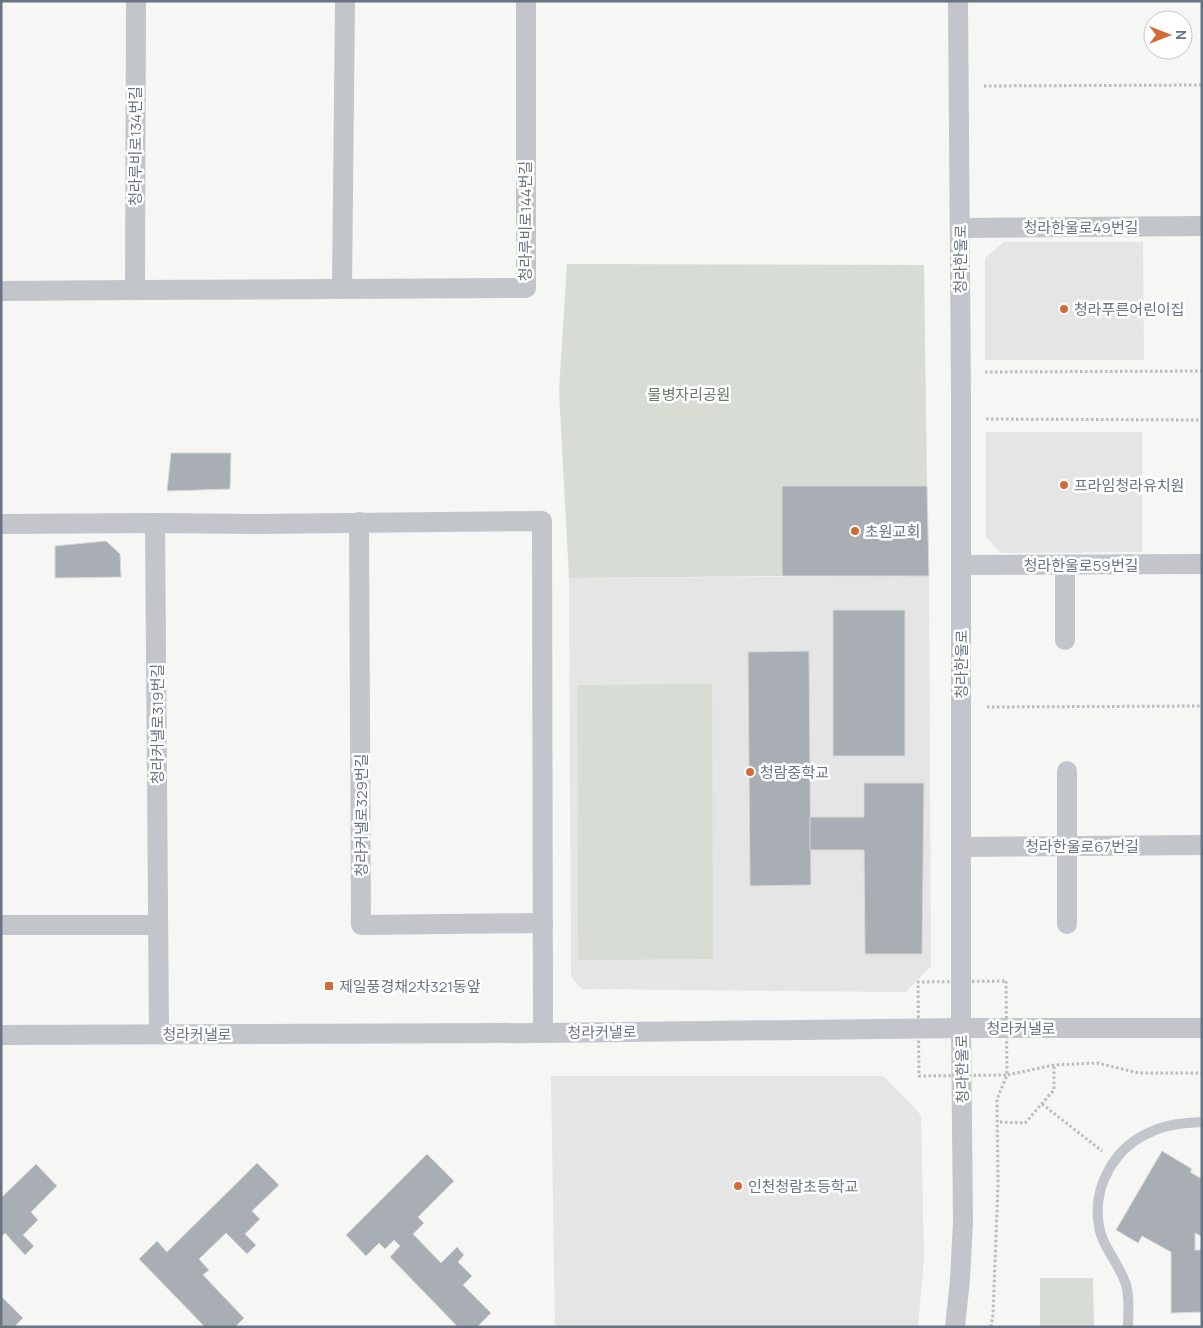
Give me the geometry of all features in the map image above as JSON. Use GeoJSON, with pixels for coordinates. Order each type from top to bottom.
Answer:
{"type":"FeatureCollection","features":[{"type":"Feature","properties":{"kind":"street","name":"청라루비로134번길"},"geometry":{"type":"LineString","coordinates":[[135,290],[136,1]]}},
{"type":"Feature","properties":{"kind":"street"},"geometry":{"type":"LineString","coordinates":[[342,290],[345,1]]}},
{"type":"Feature","properties":{"kind":"street","name":"청라루비로144번길"},"geometry":{"type":"LineString","coordinates":[[135,290],[526,288],[526,1]]}},
{"type":"Feature","properties":{"kind":"street","name":"청라한울로"},"geometry":{"type":"LineString","coordinates":[[955,1327],[963,1222],[958,1]]}},
{"type":"Feature","properties":{"kind":"street","name":"청라한울로49번길"},"geometry":{"type":"LineString","coordinates":[[960,228],[1202,226]]}},
{"type":"Feature","properties":{"kind":"street"},"geometry":{"type":"LineString","coordinates":[[1,290],[135,290]]}},
{"type":"Feature","properties":{"kind":"street","name":"청라커낼로329번길"},"geometry":{"type":"LineString","coordinates":[[359,522],[361,925],[543,923]]}},
{"type":"Feature","properties":{"kind":"street"},"geometry":{"type":"LineString","coordinates":[[1,524],[542,522],[543,1033]]}},
{"type":"Feature","properties":{"kind":"street","name":"청라커낼로319번길"},"geometry":{"type":"LineString","coordinates":[[155,523],[159,1034]]}},
{"type":"Feature","properties":{"kind":"street","name":"청라한울로59번길"},"geometry":{"type":"LineString","coordinates":[[961,566],[1202,564]]}},
{"type":"Feature","properties":{"kind":"street"},"geometry":{"type":"LineString","coordinates":[[1065,565],[1065,640]]}},
{"type":"Feature","properties":{"kind":"street"},"geometry":{"type":"LineString","coordinates":[[1066,771],[1066,924]]}},
{"type":"Feature","properties":{"kind":"street","name":"청라한울로67번길"},"geometry":{"type":"LineString","coordinates":[[961,847],[1202,845]]}},
{"type":"Feature","properties":{"kind":"street"},"geometry":{"type":"LineString","coordinates":[[1,925],[158,924]]}},
{"type":"Feature","properties":{"kind":"street","name":"청라커낼로"},"geometry":{"type":"LineString","coordinates":[[1,1035],[1202,1028]]}},
{"type":"Feature","properties":{"kind":"lane"},"geometry":{"type":"LineString","coordinates":[[1128,1327],[1126,1285],[1099,1228],[1098,1194],[1104,1177],[1114,1161],[1138,1138],[1169,1126],[1202,1122]]}},
{"type":"Feature","properties":{"kind":"path"},"geometry":{"type":"LineString","coordinates":[[984,86],[1202,85]]}},
{"type":"Feature","properties":{"kind":"path"},"geometry":{"type":"LineString","coordinates":[[985,372],[1202,371]]}},
{"type":"Feature","properties":{"kind":"path"},"geometry":{"type":"LineString","coordinates":[[986,419],[1202,420]]}},
{"type":"Feature","properties":{"kind":"path"},"geometry":{"type":"LineString","coordinates":[[987,707],[1202,706]]}},
{"type":"Feature","properties":{"kind":"path"},"geometry":{"type":"LineString","coordinates":[[991,1327],[998,1184],[997,1099],[1007,1075],[1054,1065],[1097,1064],[1139,1073],[1202,1073]]}},
{"type":"Feature","properties":{"kind":"path"},"geometry":{"type":"LineString","coordinates":[[1000,1122],[1025,1123],[1054,1090],[1054,1065]]}},
{"type":"Feature","properties":{"kind":"path"},"geometry":{"type":"LineString","coordinates":[[1042,1104],[1114,1161]]}},
{"type":"Feature","properties":{"kind":"shaded area","name":"청라푸른어린이집"},"geometry":{"type":"Polygon","coordinates":[[[1004,242],[1143,242],[1144,360],[985,360],[985,258],[1004,242]]]}},
{"type":"Feature","properties":{"kind":"shaded area","name":"프라임청라유치원"},"geometry":{"type":"Polygon","coordinates":[[[986,432],[1142,432],[1142,552],[1001,553],[986,537],[986,432]]]}},
{"type":"Feature","properties":{"kind":"shaded area","name":"청람중학교"},"geometry":{"type":"Polygon","coordinates":[[[929,576],[931,966],[906,992],[582,989],[571,977],[569,578],[929,576]]]}},
{"type":"Feature","properties":{"kind":"shaded area","name":"인천청람초등학교"},"geometry":{"type":"Polygon","coordinates":[[[551,1076],[883,1076],[921,1115],[924,1258],[918,1327],[555,1327],[551,1076]]]}},
{"type":"Feature","properties":{"kind":"green space","name":"물병자리공원"},"geometry":{"type":"Polygon","coordinates":[[[567,264],[924,265],[927,486],[782,486],[782,576],[569,578],[559,391],[567,264]]]}},
{"type":"Feature","properties":{"kind":"green space"},"geometry":{"type":"Polygon","coordinates":[[[712,684],[713,959],[578,960],[577,685],[712,684]]]}},
{"type":"Feature","properties":{"kind":"green space"},"geometry":{"type":"Polygon","coordinates":[[[1040,1278],[1093,1278],[1094,1327],[1040,1327],[1040,1278]]]}},
{"type":"Feature","properties":{"kind":"building"},"geometry":{"type":"Polygon","coordinates":[[[171,453],[231,453],[230,489],[167,491],[171,453]]]}},
{"type":"Feature","properties":{"kind":"building","name":"초원교회"},"geometry":{"type":"Polygon","coordinates":[[[782,486],[927,486],[929,576],[782,576],[782,486]]]}},
{"type":"Feature","properties":{"kind":"building"},"geometry":{"type":"Polygon","coordinates":[[[106,541],[120,554],[121,577],[55,578],[55,546],[106,541]]]}},
{"type":"Feature","properties":{"kind":"building"},"geometry":{"type":"Polygon","coordinates":[[[833,610],[905,610],[905,756],[833,756],[833,610]]]}},
{"type":"Feature","properties":{"kind":"building"},"geometry":{"type":"Polygon","coordinates":[[[809,651],[811,885],[750,886],[748,652],[809,651]]]}},
{"type":"Feature","properties":{"kind":"building"},"geometry":{"type":"Polygon","coordinates":[[[864,783],[924,783],[922,954],[865,954],[864,850],[810,850],[810,817],[864,817],[864,783]]]}},
{"type":"Feature","properties":{"kind":"building"},"geometry":{"type":"Polygon","coordinates":[[[1162,1151],[1192,1169],[1190,1172],[1202,1179],[1202,1234],[1201,1236],[1195,1233],[1195,1250],[1202,1250],[1202,1312],[1171,1313],[1171,1252],[1142,1236],[1138,1243],[1116,1230],[1162,1151]]]}},
{"type":"Feature","properties":{"kind":"building"},"geometry":{"type":"Polygon","coordinates":[[[427,1154],[454,1181],[418,1217],[424,1223],[413,1234],[441,1263],[457,1247],[464,1255],[458,1262],[472,1276],[463,1285],[491,1313],[477,1327],[458,1327],[390,1257],[400,1246],[394,1240],[385,1249],[379,1243],[366,1256],[346,1235],[427,1154]]]}},
{"type":"Feature","properties":{"kind":"building"},"geometry":{"type":"Polygon","coordinates":[[[257,1163],[279,1185],[252,1211],[260,1219],[245,1234],[256,1245],[247,1254],[226,1233],[199,1259],[209,1270],[203,1275],[244,1318],[235,1327],[205,1327],[139,1259],[157,1241],[167,1252],[257,1163]]]}},
{"type":"Feature","properties":{"kind":"building"},"geometry":{"type":"Polygon","coordinates":[[[36,1164],[57,1186],[31,1212],[38,1220],[23,1235],[34,1246],[25,1255],[5,1233],[1,1237],[1,1198],[36,1164]]]}},
{"type":"Feature","properties":{"kind":"building"},"geometry":{"type":"Polygon","coordinates":[[[1,1296],[23,1318],[14,1327],[1,1327],[1,1296]]]}},
{"type":"Feature","properties":{"kind":"place","name":"청라푸른어린이집"},"geometry":{"type":"Point","coordinates":[1064,309]}},
{"type":"Feature","properties":{"kind":"place","name":"프라임청라유치원"},"geometry":{"type":"Point","coordinates":[1064,485]}},
{"type":"Feature","properties":{"kind":"place","name":"초원교회"},"geometry":{"type":"Point","coordinates":[855,531]}},
{"type":"Feature","properties":{"kind":"place","name":"청람중학교"},"geometry":{"type":"Point","coordinates":[750,772]}},
{"type":"Feature","properties":{"kind":"place","name":"제일풍경채2차321동앞"},"geometry":{"type":"Point","coordinates":[329,986]}},
{"type":"Feature","properties":{"kind":"place","name":"인천청람초등학교"},"geometry":{"type":"Point","coordinates":[738,1186]}}]}
